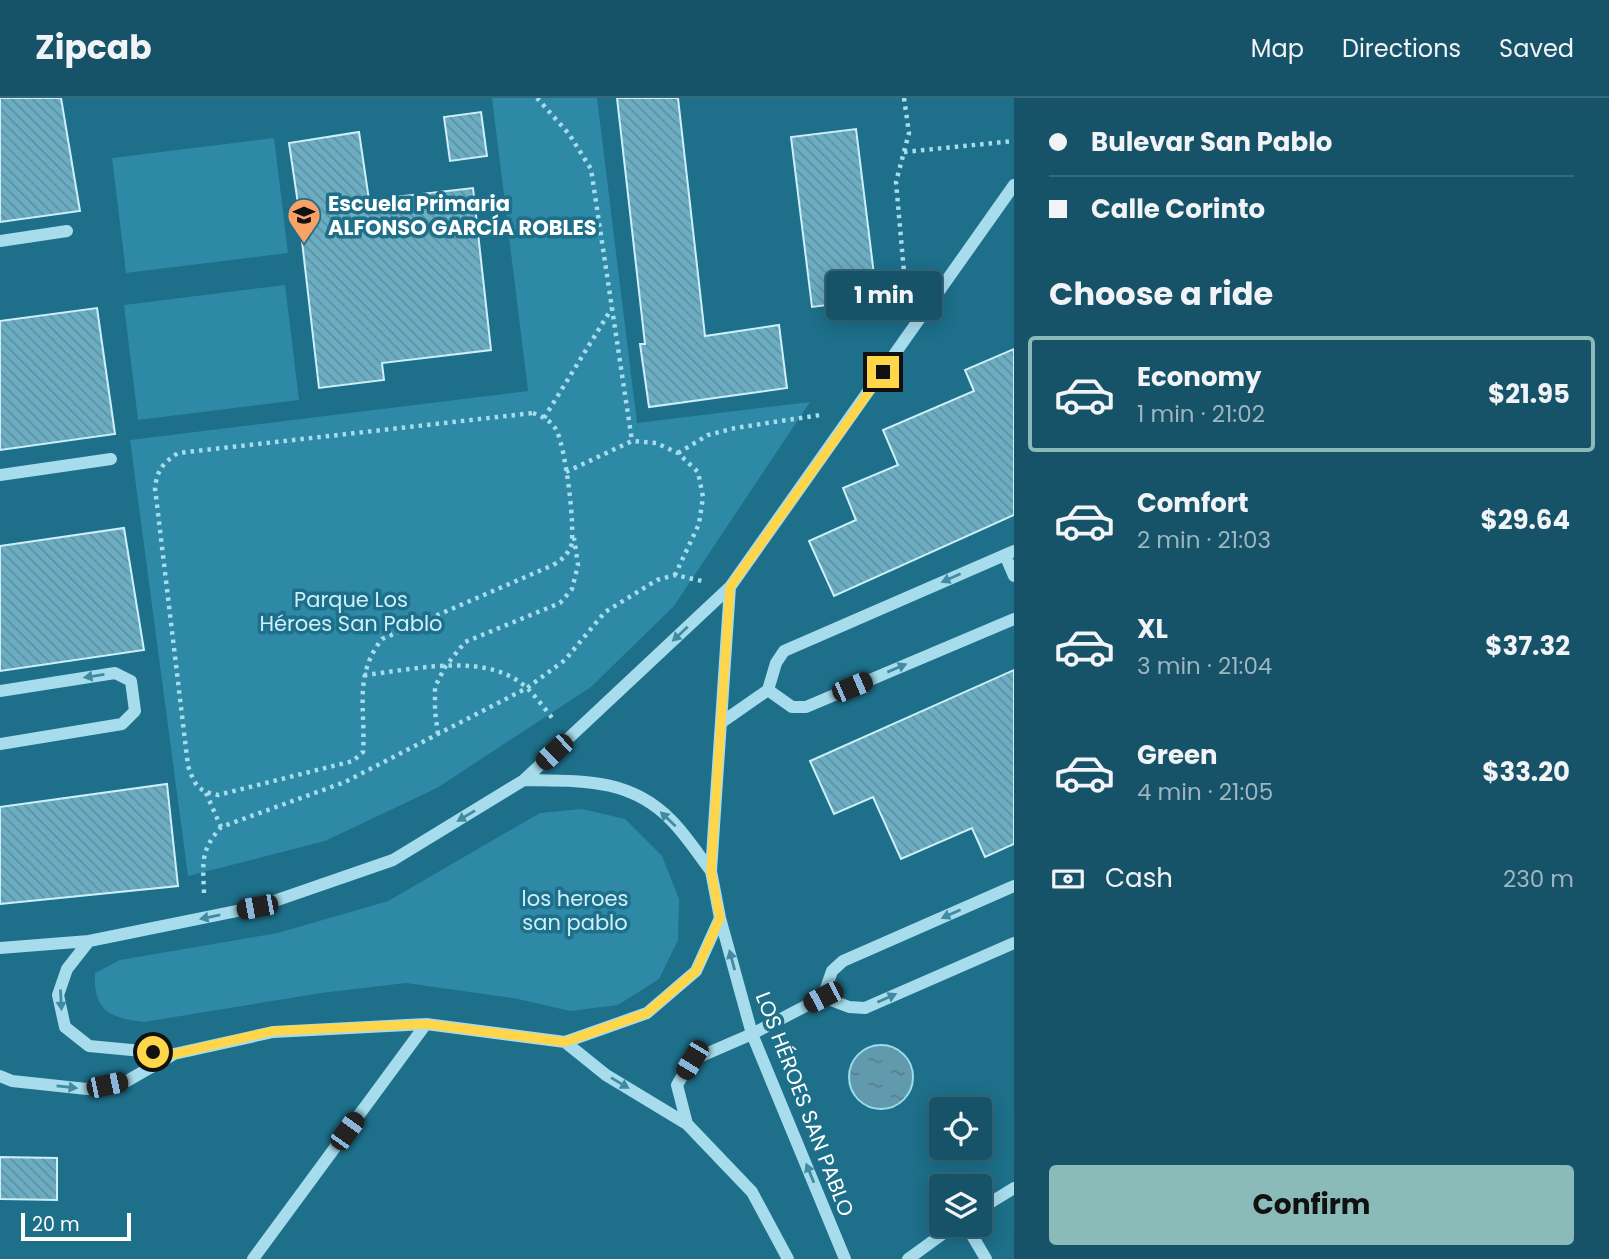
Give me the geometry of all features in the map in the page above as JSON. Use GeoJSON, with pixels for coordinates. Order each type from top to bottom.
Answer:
{"type":"FeatureCollection","features":[{"type":"Feature","properties":{"kind":"street"},"geometry":{"type":"LineString","coordinates":[[0,948],[89,941],[257,907],[393,860],[524,780],[730,587],[1014,185]]}},
{"type":"Feature","properties":{"kind":"street"},"geometry":{"type":"LineString","coordinates":[[0,241],[67,231]]}},
{"type":"Feature","properties":{"kind":"street"},"geometry":{"type":"LineString","coordinates":[[0,475],[111,458]]}},
{"type":"Feature","properties":{"kind":"street"},"geometry":{"type":"LineString","coordinates":[[722,722],[768,690],[776,663],[784,651],[1009,553],[1014,576]]}},
{"type":"Feature","properties":{"kind":"street","name":"LOS HÉROES SAN PABLO"},"geometry":{"type":"LineString","coordinates":[[730,587],[711,871],[720,918],[752,1034],[845,1259]]}},
{"type":"Feature","properties":{"kind":"street"},"geometry":{"type":"LineString","coordinates":[[768,690],[792,707],[806,707],[1014,618]]}},
{"type":"Feature","properties":{"kind":"street"},"geometry":{"type":"LineString","coordinates":[[0,691],[115,673],[131,681],[135,710],[122,724],[0,744]]}},
{"type":"Feature","properties":{"kind":"street"},"geometry":{"type":"LineString","coordinates":[[524,780],[593,781],[632,792],[670,819],[711,871]]}},
{"type":"Feature","properties":{"kind":"street"},"geometry":{"type":"LineString","coordinates":[[687,1124],[677,1084],[692,1060],[752,1034],[823,997],[832,971],[844,961],[1014,886]]}},
{"type":"Feature","properties":{"kind":"street"},"geometry":{"type":"LineString","coordinates":[[0,1076],[12,1081],[87,1089],[127,1081],[174,1054],[273,1031],[426,1024],[565,1042],[647,1013],[696,971],[720,918]]}},
{"type":"Feature","properties":{"kind":"street"},"geometry":{"type":"LineString","coordinates":[[89,941],[68,969],[58,995],[65,1027],[89,1046],[174,1054]]}},
{"type":"Feature","properties":{"kind":"street"},"geometry":{"type":"LineString","coordinates":[[823,997],[849,1007],[865,1008],[1014,943]]}},
{"type":"Feature","properties":{"kind":"street"},"geometry":{"type":"LineString","coordinates":[[253,1259],[426,1024]]}},
{"type":"Feature","properties":{"kind":"street"},"geometry":{"type":"LineString","coordinates":[[565,1042],[606,1075],[687,1124],[752,1192],[788,1259]]}},
{"type":"Feature","properties":{"kind":"street"},"geometry":{"type":"LineString","coordinates":[[992,1202],[1014,1188]]}},
{"type":"Feature","properties":{"kind":"street"},"geometry":{"type":"LineString","coordinates":[[908,1259],[939,1237]]}},
{"type":"Feature","properties":{"kind":"street"},"geometry":{"type":"LineString","coordinates":[[973,1237],[986,1259]]}},
{"type":"Feature","properties":{"kind":"path"},"geometry":{"type":"LineString","coordinates":[[537,98],[569,134],[592,169],[632,441]]}},
{"type":"Feature","properties":{"kind":"path"},"geometry":{"type":"LineString","coordinates":[[904,98],[909,133],[897,182],[909,334]]}},
{"type":"Feature","properties":{"kind":"path"},"geometry":{"type":"LineString","coordinates":[[904,152],[1014,141]]}},
{"type":"Feature","properties":{"kind":"path"},"geometry":{"type":"LineString","coordinates":[[544,418],[612,308]]}},
{"type":"Feature","properties":{"kind":"path"},"geometry":{"type":"LineString","coordinates":[[678,453],[708,435],[735,428],[856,409]]}},
{"type":"Feature","properties":{"kind":"path"},"geometry":{"type":"LineString","coordinates":[[438,734],[435,687],[444,667],[465,642],[560,603],[572,589],[578,565],[562,443],[555,427],[533,412],[219,448],[178,453],[165,462],[157,474],[155,488],[188,766],[195,784],[205,792],[218,795],[353,761],[363,751],[361,704],[364,676],[372,651],[382,639],[553,565],[565,558],[572,545],[573,528]]}},
{"type":"Feature","properties":{"kind":"path"},"geometry":{"type":"LineString","coordinates":[[566,472],[632,441],[656,443],[678,453],[698,472],[703,496],[699,524],[675,575]]}},
{"type":"Feature","properties":{"kind":"path"},"geometry":{"type":"LineString","coordinates":[[205,918],[203,863],[207,843],[221,827],[345,782],[527,688],[565,660],[606,612],[657,580],[675,575],[730,587]]}},
{"type":"Feature","properties":{"kind":"path"},"geometry":{"type":"LineString","coordinates":[[364,676],[468,664],[501,671],[527,688],[569,738]]}},
{"type":"Feature","properties":{"kind":"path"},"geometry":{"type":"LineString","coordinates":[[205,792],[221,827]]}},
{"type":"Feature","properties":{"kind":"green space","name":"Parque Los Héroes San Pablo"},"geometry":{"type":"Polygon","coordinates":[[[492,98],[597,98],[637,423],[810,402],[674,606],[591,687],[437,788],[325,841],[188,876],[130,440],[528,391],[492,98]]]}},
{"type":"Feature","properties":{"kind":"green space"},"geometry":{"type":"Polygon","coordinates":[[[274,138],[288,253],[126,273],[112,158],[274,138]]]}},
{"type":"Feature","properties":{"kind":"green space"},"geometry":{"type":"Polygon","coordinates":[[[285,285],[299,400],[138,420],[124,305],[285,285]]]}},
{"type":"Feature","properties":{"kind":"green space","name":"los heroes san pablo"},"geometry":{"type":"Polygon","coordinates":[[[582,809],[625,819],[662,856],[679,899],[678,940],[659,979],[618,1005],[570,1011],[518,999],[406,983],[321,993],[144,1022],[113,1015],[106,1010],[97,996],[95,973],[120,960],[278,933],[388,901],[540,813],[582,809]]]}},
{"type":"Feature","properties":{"kind":"water"},"geometry":{"type":"Polygon","coordinates":[[[881,1045],[899,1051],[907,1059],[913,1077],[907,1095],[899,1103],[881,1109],[863,1103],[855,1095],[849,1077],[855,1059],[863,1051],[881,1045]]]}},
{"type":"Feature","properties":{"kind":"building"},"geometry":{"type":"Polygon","coordinates":[[[0,98],[61,98],[80,211],[0,222],[0,98]]]}},
{"type":"Feature","properties":{"kind":"building"},"geometry":{"type":"Polygon","coordinates":[[[617,98],[678,98],[705,336],[779,325],[787,388],[649,407],[640,344],[645,344],[617,98]]]}},
{"type":"Feature","properties":{"kind":"building"},"geometry":{"type":"Polygon","coordinates":[[[481,112],[487,156],[450,161],[444,117],[481,112]]]}},
{"type":"Feature","properties":{"kind":"building"},"geometry":{"type":"Polygon","coordinates":[[[856,129],[877,299],[812,307],[791,137],[856,129]]]}},
{"type":"Feature","properties":{"kind":"building"},"geometry":{"type":"Polygon","coordinates":[[[359,132],[369,200],[473,188],[491,350],[382,363],[384,380],[319,388],[289,143],[359,132]]]}},
{"type":"Feature","properties":{"kind":"building"},"geometry":{"type":"Polygon","coordinates":[[[97,308],[115,434],[0,450],[0,321],[97,308]]]}},
{"type":"Feature","properties":{"kind":"building"},"geometry":{"type":"Polygon","coordinates":[[[1014,349],[1014,515],[834,596],[809,541],[856,520],[843,488],[898,465],[883,430],[974,391],[965,370],[1014,349]]]}},
{"type":"Feature","properties":{"kind":"building"},"geometry":{"type":"Polygon","coordinates":[[[124,528],[144,650],[0,671],[0,546],[124,528]]]}},
{"type":"Feature","properties":{"kind":"building"},"geometry":{"type":"Polygon","coordinates":[[[1014,670],[1014,844],[985,857],[972,828],[901,859],[873,797],[834,814],[810,761],[1014,670]]]}},
{"type":"Feature","properties":{"kind":"building"},"geometry":{"type":"Polygon","coordinates":[[[167,784],[178,886],[0,904],[0,807],[167,784]]]}},
{"type":"Feature","properties":{"kind":"building"},"geometry":{"type":"Polygon","coordinates":[[[0,1157],[57,1158],[57,1200],[0,1199],[0,1157]]]}},
{"type":"Feature","properties":{"kind":"place","name":"Escuela Primaria ALFONSO GARCÍA ROBLES"},"geometry":{"type":"Point","coordinates":[304,245]}},
{"type":"Feature","properties":{"kind":"route"},"geometry":{"type":"LineString","coordinates":[[153,1052],[174,1054],[273,1031],[426,1024],[565,1042],[647,1013],[696,971],[720,918],[711,871],[730,587],[883,372]]}}]}
